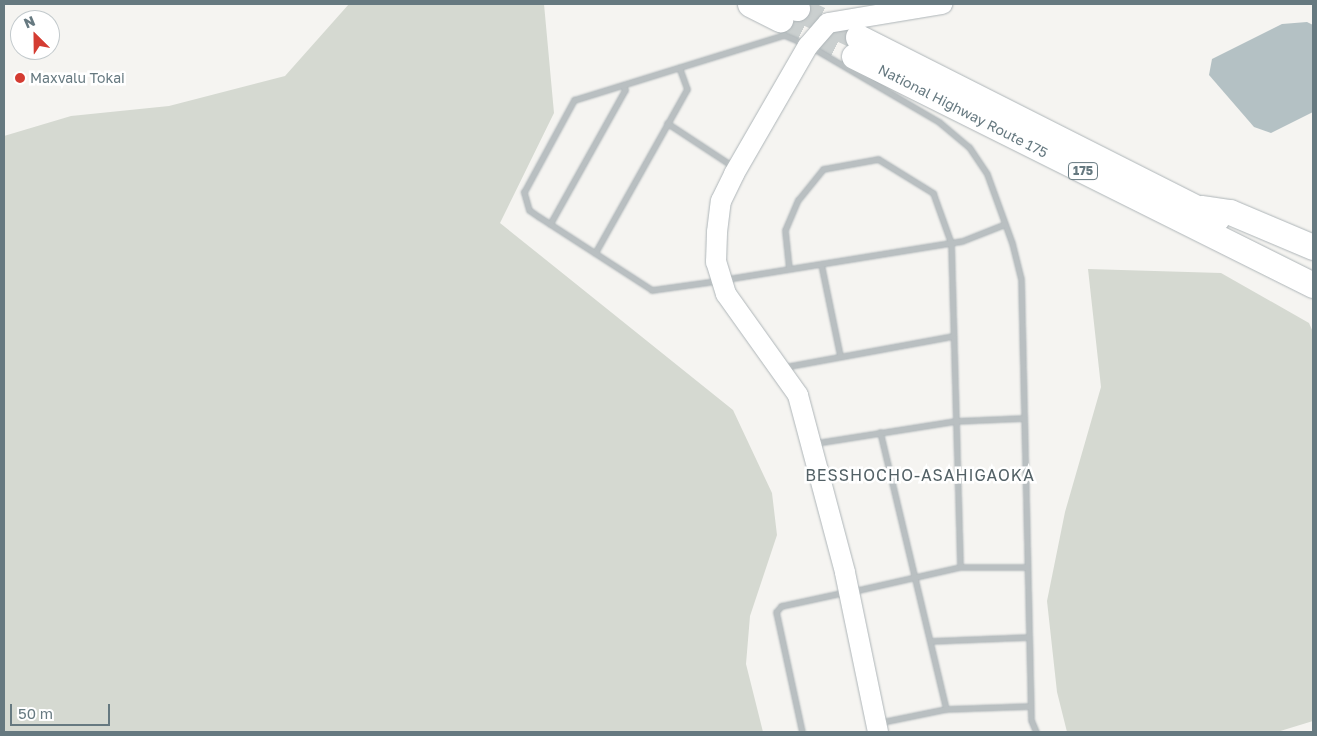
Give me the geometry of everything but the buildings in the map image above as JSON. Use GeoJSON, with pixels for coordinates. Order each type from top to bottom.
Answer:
{"type":"FeatureCollection","features":[{"type":"Feature","properties":{"kind":"highway"},"geometry":{"type":"LineString","coordinates":[[750,4],[789,10]]}},
{"type":"Feature","properties":{"kind":"highway","name":"National Highway Route 175"},"geometry":{"type":"LineString","coordinates":[[1313,267],[1196,207],[856,47],[1313,284]]}},
{"type":"Feature","properties":{"kind":"highway"},"geometry":{"type":"LineString","coordinates":[[1196,207],[1230,212],[1313,247]]}},
{"type":"Feature","properties":{"kind":"highway"},"geometry":{"type":"LineString","coordinates":[[1254,254],[1313,292]]}},
{"type":"Feature","properties":{"kind":"street"},"geometry":{"type":"LineString","coordinates":[[942,4],[828,23],[808,46],[737,169],[721,201],[716,262],[721,280],[735,312],[798,395],[849,592],[877,728],[946,709],[1030,706]]}},
{"type":"Feature","properties":{"kind":"street"},"geometry":{"type":"LineString","coordinates":[[1005,224],[951,243],[652,290],[529,210],[524,192],[574,100],[784,35],[808,46],[939,122],[969,147],[987,174],[1005,224],[1021,279],[1030,706],[1036,732]]}},
{"type":"Feature","properties":{"kind":"street"},"geometry":{"type":"LineString","coordinates":[[595,254],[686,88],[679,67]]}},
{"type":"Feature","properties":{"kind":"street"},"geometry":{"type":"LineString","coordinates":[[550,224],[625,90],[623,85]]}},
{"type":"Feature","properties":{"kind":"street"},"geometry":{"type":"LineString","coordinates":[[667,123],[737,169]]}},
{"type":"Feature","properties":{"kind":"street"},"geometry":{"type":"LineString","coordinates":[[789,269],[785,230],[812,179],[823,169],[863,159],[894,166],[933,193],[951,243],[960,568]]}},
{"type":"Feature","properties":{"kind":"street"},"geometry":{"type":"LineString","coordinates":[[821,264],[840,356]]}},
{"type":"Feature","properties":{"kind":"street"},"geometry":{"type":"LineString","coordinates":[[780,370],[789,365],[953,336]]}},
{"type":"Feature","properties":{"kind":"street"},"geometry":{"type":"LineString","coordinates":[[811,444],[955,421],[1024,418]]}},
{"type":"Feature","properties":{"kind":"street"},"geometry":{"type":"LineString","coordinates":[[880,432],[946,709]]}},
{"type":"Feature","properties":{"kind":"street"},"geometry":{"type":"LineString","coordinates":[[802,732],[776,612],[781,606],[960,568],[1028,567]]}},
{"type":"Feature","properties":{"kind":"street"},"geometry":{"type":"LineString","coordinates":[[930,641],[1029,637]]}},
{"type":"Feature","properties":{"kind":"shaded area"},"geometry":{"type":"Polygon","coordinates":[[[349,4],[544,4],[554,113],[500,223],[733,410],[772,493],[777,535],[750,616],[746,664],[763,732],[4,732],[4,136],[71,116],[169,106],[285,76],[349,4]]]}},
{"type":"Feature","properties":{"kind":"shaded area"},"geometry":{"type":"Polygon","coordinates":[[[1307,22],[1313,25],[1313,112],[1271,133],[1254,127],[1209,75],[1212,59],[1282,24],[1307,22]]]}},
{"type":"Feature","properties":{"kind":"shaded area"},"geometry":{"type":"Polygon","coordinates":[[[1088,269],[1221,273],[1309,323],[1313,332],[1313,721],[1277,732],[1067,732],[1057,692],[1047,601],[1065,512],[1101,387],[1088,269]]]}},
{"type":"Feature","properties":{"kind":"tunnel"},"geometry":{"type":"LineString","coordinates":[[797,8],[858,37]]}},
{"type":"Feature","properties":{"kind":"tunnel"},"geometry":{"type":"LineString","coordinates":[[780,19],[854,56]]}},
{"type":"Feature","properties":{"kind":"place","name":"Maxvalu Tokai"},"geometry":{"type":"Point","coordinates":[20,78]}},
{"type":"Feature","properties":{"kind":"district","name":"BESSHOCHO-ASAHIGAOKA"},"geometry":{"type":"Point","coordinates":[920,475]}}]}
